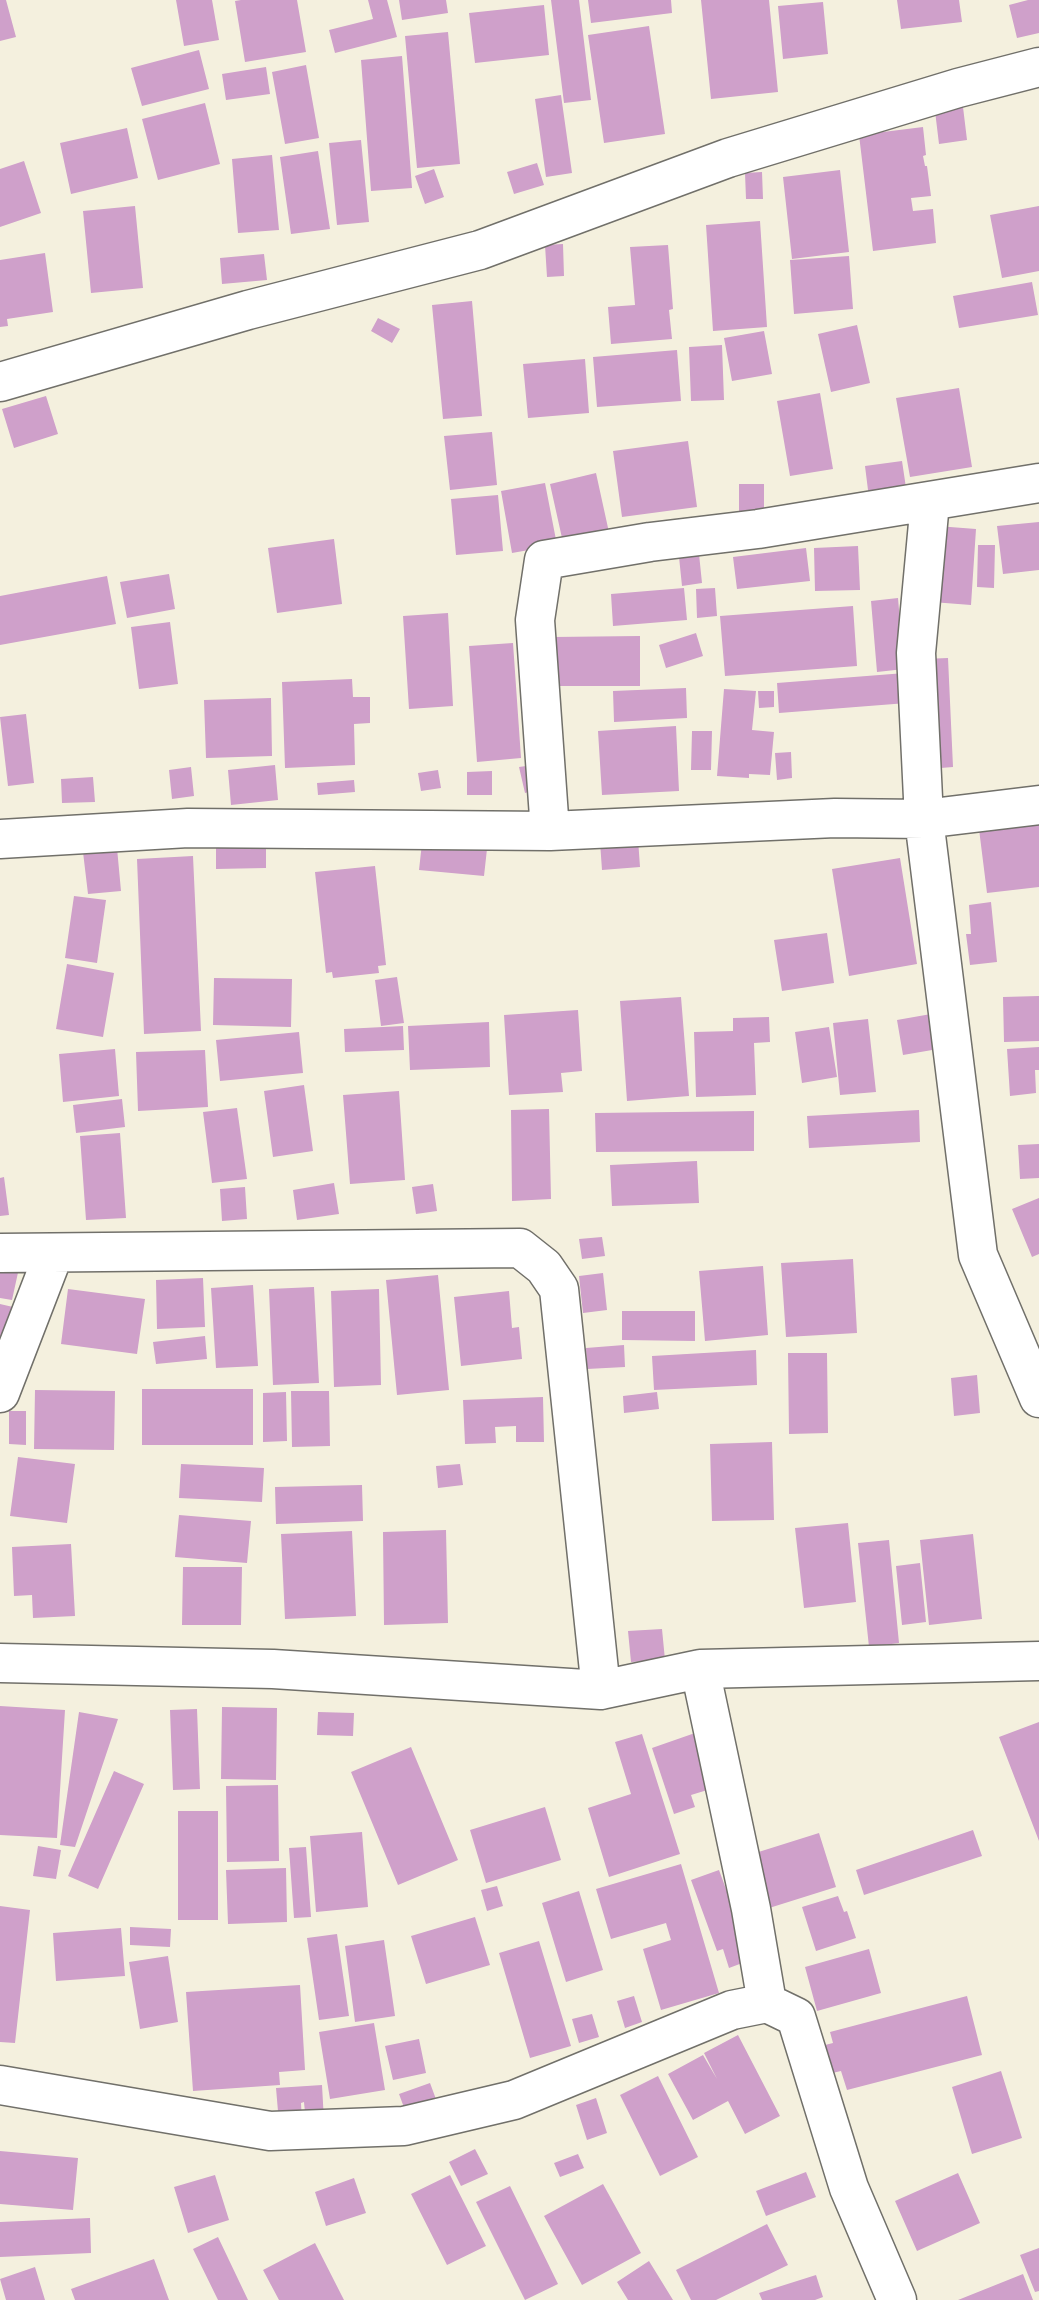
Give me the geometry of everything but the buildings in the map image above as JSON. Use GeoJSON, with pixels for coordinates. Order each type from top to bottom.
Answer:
{"type":"FeatureCollection","features":[{"type":"Feature","properties":{"kind":"street"},"geometry":{"type":"LineString","coordinates":[[0,382],[248,310],[481,250],[728,158],[958,88],[1039,67]]}},
{"type":"Feature","properties":{"kind":"street"},"geometry":{"type":"LineString","coordinates":[[550,831],[535,620],[544,560],[650,541],[758,529],[1039,483]]}},
{"type":"Feature","properties":{"kind":"street"},"geometry":{"type":"LineString","coordinates":[[930,502],[916,653],[924,819],[978,1255],[1039,1398]]}},
{"type":"Feature","properties":{"kind":"street"},"geometry":{"type":"LineString","coordinates":[[0,839],[188,828],[550,831],[835,818],[924,819],[1039,805]]}},
{"type":"Feature","properties":{"kind":"street"},"geometry":{"type":"LineString","coordinates":[[0,1254],[520,1248],[544,1267],[559,1289],[601,1690]]}},
{"type":"Feature","properties":{"kind":"street"},"geometry":{"type":"LineString","coordinates":[[0,1393],[54,1253]]}},
{"type":"Feature","properties":{"kind":"street"},"geometry":{"type":"LineString","coordinates":[[0,1663],[273,1669],[601,1690],[700,1668],[1039,1661]]}},
{"type":"Feature","properties":{"kind":"street"},"geometry":{"type":"LineString","coordinates":[[700,1668],[751,1909],[767,2003]]}},
{"type":"Feature","properties":{"kind":"street"},"geometry":{"type":"LineString","coordinates":[[0,2085],[270,2131],[404,2126],[514,2100],[732,2010],[767,2003],[796,2017],[849,2188],[897,2300]]}}]}
